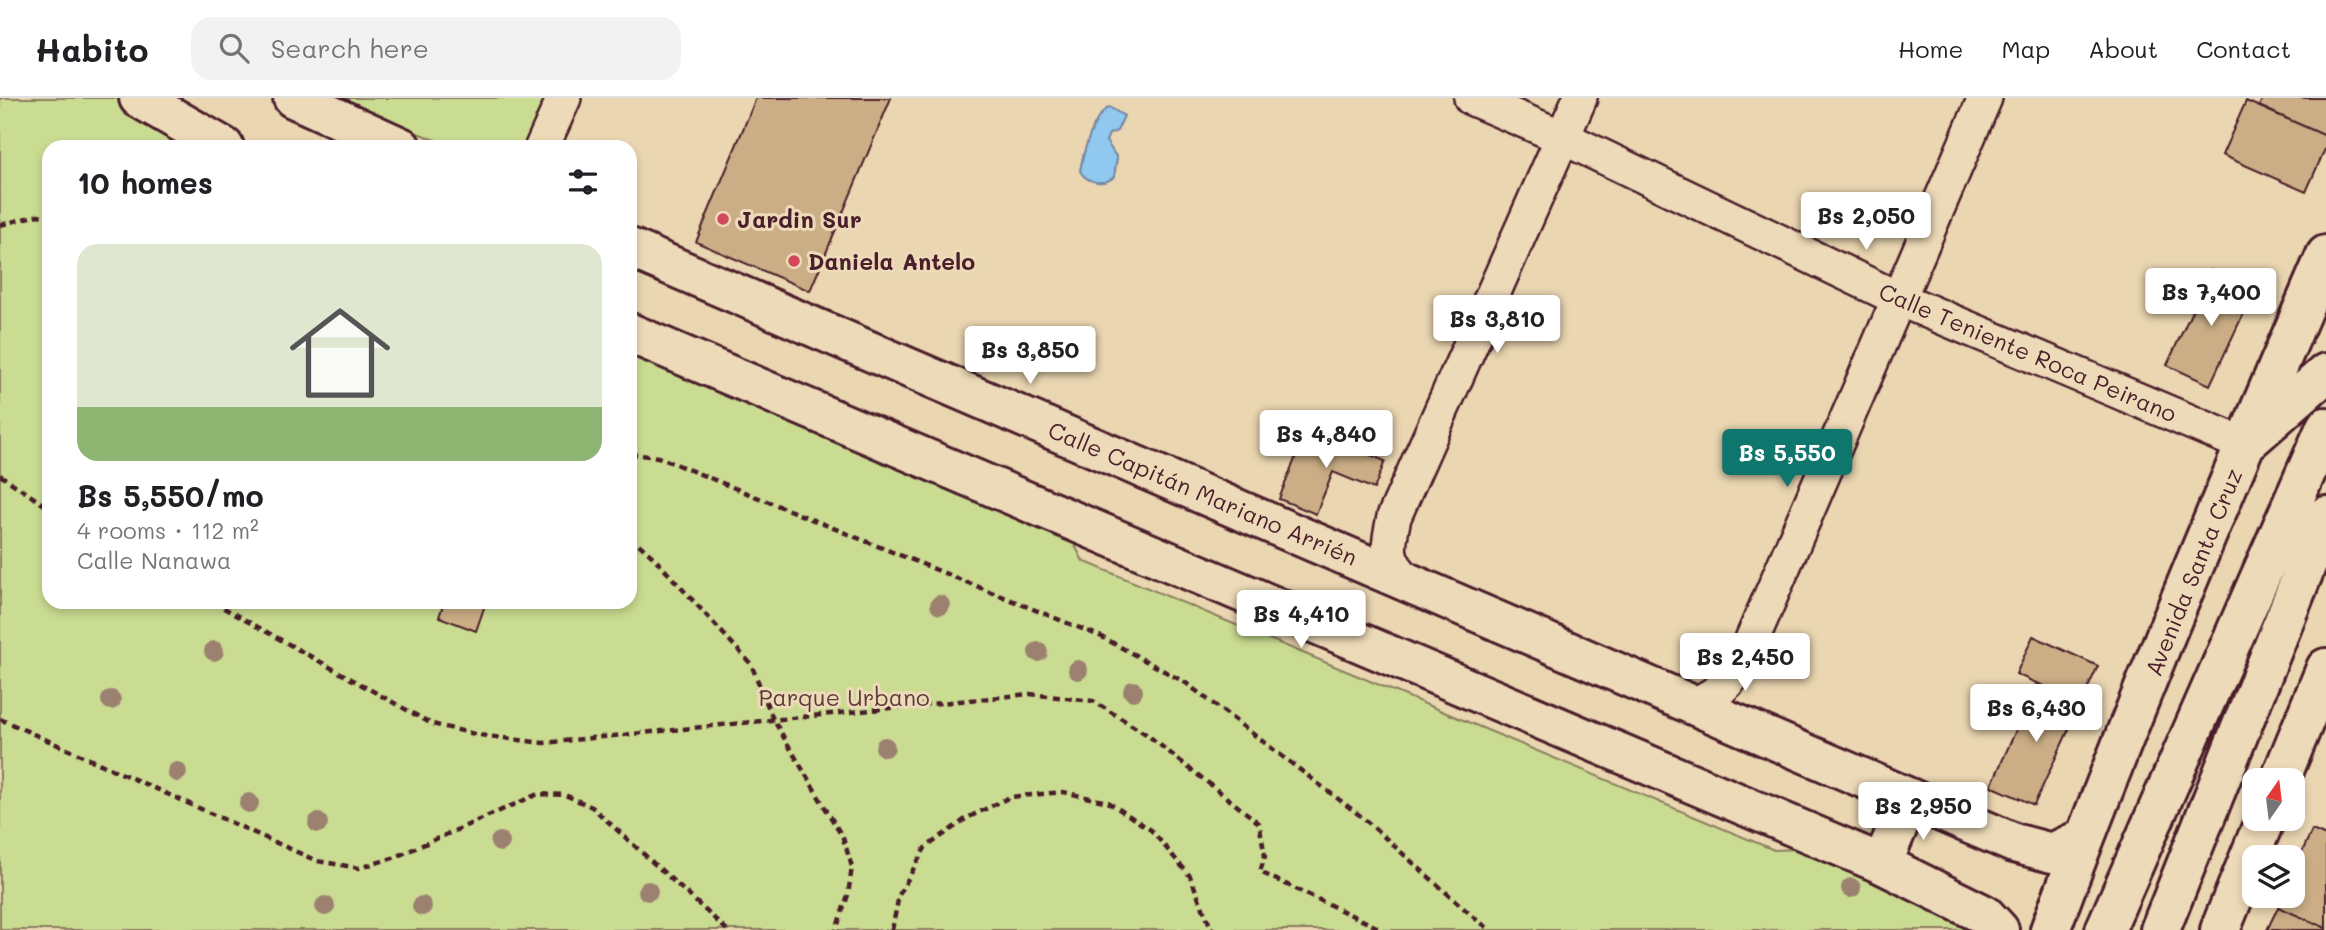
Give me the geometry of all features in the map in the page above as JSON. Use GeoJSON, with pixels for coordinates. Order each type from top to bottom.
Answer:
{"type":"FeatureCollection","features":[{"type":"Feature","properties":{"kind":"street"},"geometry":{"type":"LineString","coordinates":[[139,98],[212,140]]}},
{"type":"Feature","properties":{"kind":"street"},"geometry":{"type":"LineString","coordinates":[[293,98],[386,140]]}},
{"type":"Feature","properties":{"kind":"street"},"geometry":{"type":"LineString","coordinates":[[545,140],[564,98]]}},
{"type":"Feature","properties":{"kind":"street","name":"Calle Teniente Roca Peirano"},"geometry":{"type":"LineString","coordinates":[[1471,98],[1564,138],[1899,299],[2245,445]]}},
{"type":"Feature","properties":{"kind":"street"},"geometry":{"type":"LineString","coordinates":[[1407,580],[1394,568],[1388,544],[1394,517],[1580,98]]}},
{"type":"Feature","properties":{"kind":"street"},"geometry":{"type":"LineString","coordinates":[[1694,704],[1712,698],[1727,684],[1738,668],[1985,98]]}},
{"type":"Feature","properties":{"kind":"street","name":"Calle Capitán Mariano Arrién"},"geometry":{"type":"LineString","coordinates":[[637,251],[2014,843],[2052,853],[2084,838]]}},
{"type":"Feature","properties":{"kind":"street","name":"Avenida Santa Cruz"},"geometry":{"type":"LineString","coordinates":[[2050,930],[2084,838],[2326,255]]}},
{"type":"Feature","properties":{"kind":"street"},"geometry":{"type":"LineString","coordinates":[[637,336],[1882,864],[1985,915],[1999,930]]}},
{"type":"Feature","properties":{"kind":"street"},"geometry":{"type":"LineString","coordinates":[[2245,445],[2326,373]]}},
{"type":"Feature","properties":{"kind":"street"},"geometry":{"type":"LineString","coordinates":[[2105,930],[2326,427]]}},
{"type":"Feature","properties":{"kind":"street"},"geometry":{"type":"LineString","coordinates":[[2160,930],[2326,516]]}},
{"type":"Feature","properties":{"kind":"street"},"geometry":{"type":"LineString","coordinates":[[2303,572],[2326,542]]}},
{"type":"Feature","properties":{"kind":"street"},"geometry":{"type":"LineString","coordinates":[[2285,768],[2326,668]]}},
{"type":"Feature","properties":{"kind":"street"},"geometry":{"type":"LineString","coordinates":[[1882,864],[1910,798]]}},
{"type":"Feature","properties":{"kind":"street"},"geometry":{"type":"LineString","coordinates":[[2220,930],[2260,831]]}},
{"type":"Feature","properties":{"kind":"path"},"geometry":{"type":"LineString","coordinates":[[0,226],[42,216]]}},
{"type":"Feature","properties":{"kind":"path"},"geometry":{"type":"LineString","coordinates":[[637,455],[658,457],[1102,636],[1138,656],[1186,683],[1362,817],[1491,930]]}},
{"type":"Feature","properties":{"kind":"path"},"geometry":{"type":"LineString","coordinates":[[0,475],[42,503]]}},
{"type":"Feature","properties":{"kind":"path"},"geometry":{"type":"LineString","coordinates":[[637,542],[751,664],[773,719],[843,838],[852,867],[848,895],[836,930]]}},
{"type":"Feature","properties":{"kind":"path"},"geometry":{"type":"LineString","coordinates":[[226,609],[432,724],[479,735],[543,743],[1030,694],[1093,701],[1146,734],[1259,823],[1265,856],[1259,872],[1383,930]]}},
{"type":"Feature","properties":{"kind":"path"},"geometry":{"type":"LineString","coordinates":[[0,719],[317,860],[359,868],[393,858],[538,794],[565,795],[592,807],[726,930]]}},
{"type":"Feature","properties":{"kind":"path"},"geometry":{"type":"LineString","coordinates":[[892,930],[900,895],[925,848],[967,818],[1010,797],[1063,792],[1108,803],[1151,830],[1190,876],[1211,928],[1215,930]]}},
{"type":"Feature","properties":{"kind":"green space","name":"Parque Urbano"},"geometry":{"type":"Polygon","coordinates":[[[0,98],[123,98],[189,140],[42,140],[42,609],[637,609],[637,341],[657,348],[662,369],[1071,538],[1083,561],[1774,850],[1822,848],[1979,930],[0,930],[0,98]]]}},
{"type":"Feature","properties":{"kind":"green space"},"geometry":{"type":"Polygon","coordinates":[[[326,98],[550,98],[530,140],[436,140],[326,98]]]}},
{"type":"Feature","properties":{"kind":"water"},"geometry":{"type":"Polygon","coordinates":[[[1109,107],[1124,116],[1117,131],[1109,134],[1106,141],[1117,158],[1114,177],[1105,182],[1096,182],[1080,171],[1094,126],[1109,107]]]}},
{"type":"Feature","properties":{"kind":"building"},"geometry":{"type":"Polygon","coordinates":[[[756,98],[891,98],[810,291],[696,242],[756,98]]]}},
{"type":"Feature","properties":{"kind":"building"},"geometry":{"type":"Polygon","coordinates":[[[2263,98],[2326,98],[2326,136],[2259,106],[2263,98]]]}},
{"type":"Feature","properties":{"kind":"building"},"geometry":{"type":"Polygon","coordinates":[[[2246,101],[2326,136],[2326,147],[2306,192],[2222,155],[2246,101]]]}},
{"type":"Feature","properties":{"kind":"building"},"geometry":{"type":"Polygon","coordinates":[[[2211,270],[2254,291],[2210,385],[2167,365],[2211,270]]]}},
{"type":"Feature","properties":{"kind":"building"},"geometry":{"type":"Polygon","coordinates":[[[1307,429],[1385,461],[1374,489],[1333,472],[1316,514],[1279,499],[1307,429]]]}},
{"type":"Feature","properties":{"kind":"building"},"geometry":{"type":"Polygon","coordinates":[[[442,609],[484,609],[476,631],[439,617],[442,609]]]}},
{"type":"Feature","properties":{"kind":"building"},"geometry":{"type":"Polygon","coordinates":[[[2033,636],[2098,666],[2081,703],[2016,674],[2033,636]]]}},
{"type":"Feature","properties":{"kind":"building"},"geometry":{"type":"Polygon","coordinates":[[[2037,683],[2081,703],[2034,805],[1991,786],[2037,683]]]}},
{"type":"Feature","properties":{"kind":"building"},"geometry":{"type":"Polygon","coordinates":[[[2312,830],[2326,836],[2326,928],[2280,908],[2305,908],[2305,845],[2312,830]]]}},
{"type":"Feature","properties":{"kind":"building"},"geometry":{"type":"Polygon","coordinates":[[[2278,908],[2326,928],[2326,930],[2267,930],[2278,908]]]}},
{"type":"Feature","properties":{"kind":"place","name":"Jardin Sur"},"geometry":{"type":"Point","coordinates":[723,219]}},
{"type":"Feature","properties":{"kind":"place","name":"Daniela Antelo"},"geometry":{"type":"Point","coordinates":[794,261]}}]}
